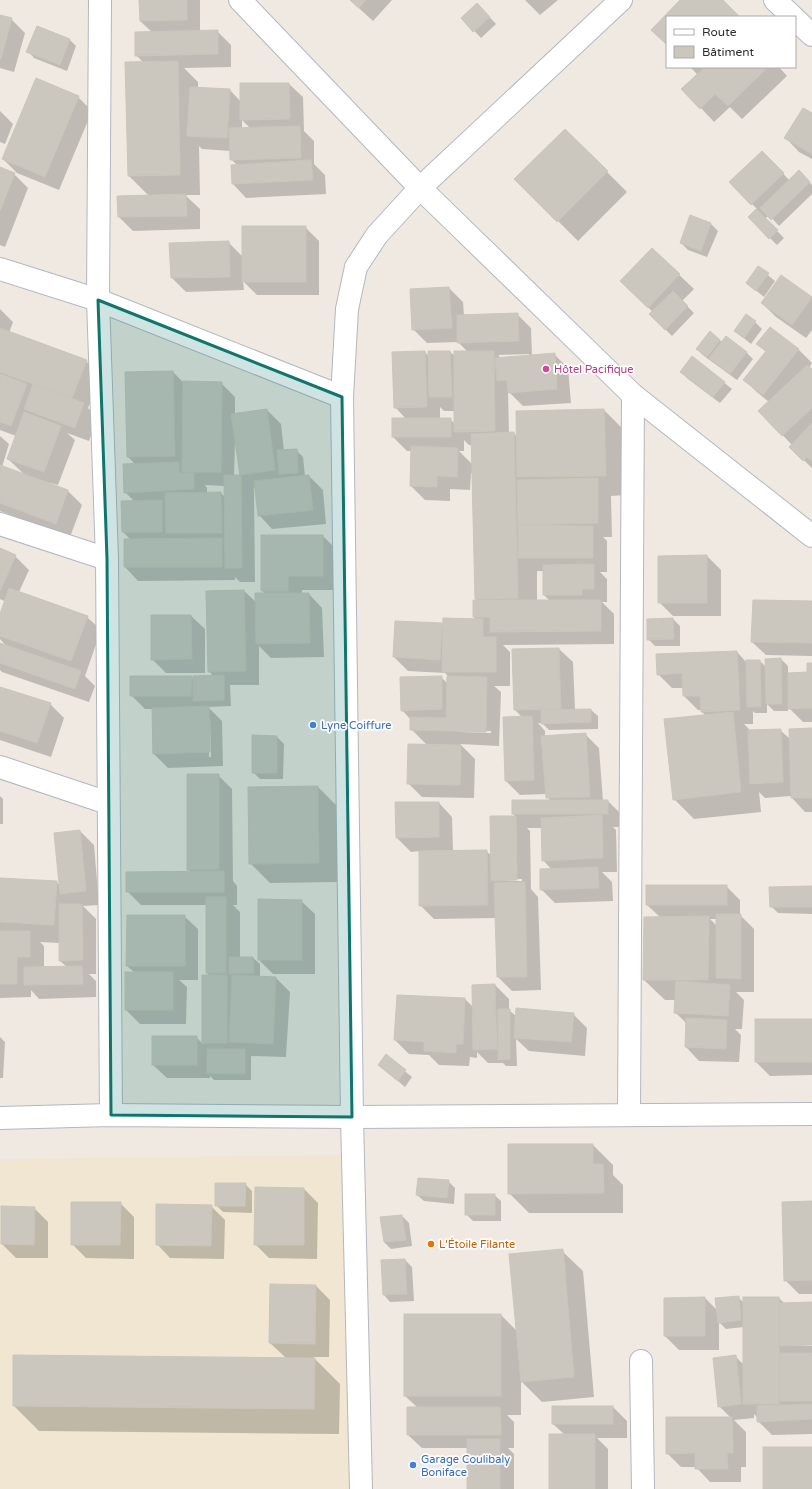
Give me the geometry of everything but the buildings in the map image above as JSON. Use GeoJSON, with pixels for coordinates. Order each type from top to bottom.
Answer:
{"type":"FeatureCollection","features":[{"type":"Feature","properties":{"kind":"street"},"geometry":{"type":"LineString","coordinates":[[100,0],[98,300],[107,559],[112,1115]]}},
{"type":"Feature","properties":{"kind":"street"},"geometry":{"type":"LineString","coordinates":[[240,0],[420,188],[634,395],[812,536]]}},
{"type":"Feature","properties":{"kind":"street"},"geometry":{"type":"LineString","coordinates":[[361,1489],[352,1117],[342,397],[347,309],[356,267],[377,235],[420,188],[621,0]]}},
{"type":"Feature","properties":{"kind":"street"},"geometry":{"type":"LineString","coordinates":[[775,0],[792,16]]}},
{"type":"Feature","properties":{"kind":"street"},"geometry":{"type":"LineString","coordinates":[[796,20],[812,35]]}},
{"type":"Feature","properties":{"kind":"street"},"geometry":{"type":"LineString","coordinates":[[0,269],[98,300],[342,397]]}},
{"type":"Feature","properties":{"kind":"street"},"geometry":{"type":"LineString","coordinates":[[629,1115],[634,395]]}},
{"type":"Feature","properties":{"kind":"street"},"geometry":{"type":"LineString","coordinates":[[0,524],[107,559]]}},
{"type":"Feature","properties":{"kind":"street"},"geometry":{"type":"LineString","coordinates":[[0,767],[108,803]]}},
{"type":"Feature","properties":{"kind":"street"},"geometry":{"type":"LineString","coordinates":[[0,1118],[112,1115],[352,1117],[812,1114]]}},
{"type":"Feature","properties":{"kind":"street"},"geometry":{"type":"LineString","coordinates":[[641,1361],[643,1489]]}},
{"type":"Feature","properties":{"kind":"highlighted area"},"geometry":{"type":"Polygon","coordinates":[[[98,300],[342,397],[352,1117],[111,1115],[107,559],[98,300]]]}},
{"type":"Feature","properties":{"kind":"shaded area"},"geometry":{"type":"Polygon","coordinates":[[[348,1155],[350,1489],[0,1489],[0,1159],[348,1155]]]}},
{"type":"Feature","properties":{"kind":"place","name":"Hôtel Pacifique"},"geometry":{"type":"Point","coordinates":[546,369]}},
{"type":"Feature","properties":{"kind":"place","name":"Lyne Coiffure"},"geometry":{"type":"Point","coordinates":[313,725]}},
{"type":"Feature","properties":{"kind":"place","name":"L'Étoile Filante"},"geometry":{"type":"Point","coordinates":[431,1244]}},
{"type":"Feature","properties":{"kind":"place","name":"Garage Coulibaly Boniface"},"geometry":{"type":"Point","coordinates":[413,1465]}}]}
